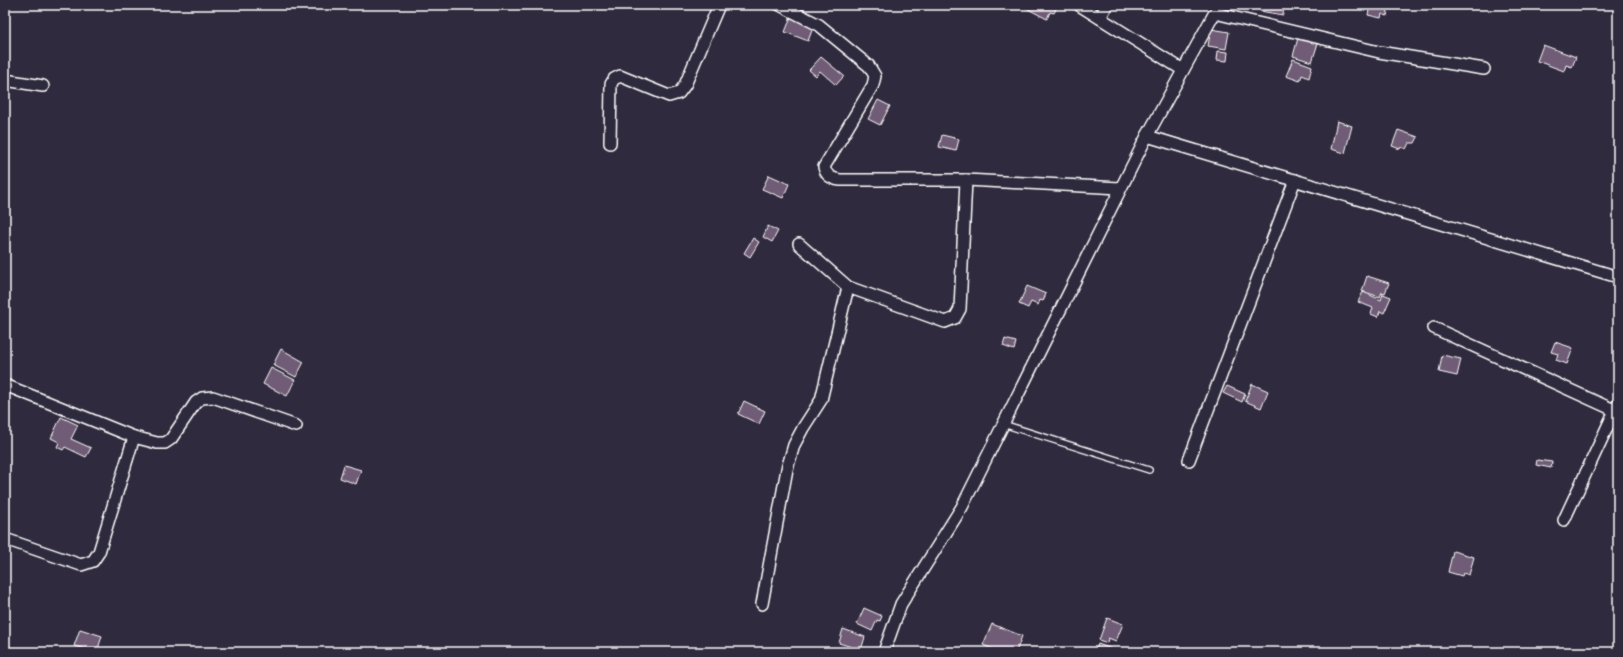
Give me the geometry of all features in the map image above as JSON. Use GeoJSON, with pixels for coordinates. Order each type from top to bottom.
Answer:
{"type":"FeatureCollection","features":[{"type":"Feature","properties":{"kind":"street"},"geometry":{"type":"LineString","coordinates":[[610,143],[610,84],[614,79],[620,76],[669,96],[678,93],[685,85],[719,5]]}},
{"type":"Feature","properties":{"kind":"street"},"geometry":{"type":"LineString","coordinates":[[780,5],[819,25],[869,66],[875,76],[873,84],[824,168],[828,176],[840,180],[966,180],[1120,188]]}},
{"type":"Feature","properties":{"kind":"street"},"geometry":{"type":"LineString","coordinates":[[1079,5],[1183,70]]}},
{"type":"Feature","properties":{"kind":"street"},"geometry":{"type":"LineString","coordinates":[[1100,18],[1107,5]]}},
{"type":"Feature","properties":{"kind":"street"},"geometry":{"type":"LineString","coordinates":[[884,652],[901,604],[962,507],[1120,188],[1217,9],[1379,52],[1484,69]]}},
{"type":"Feature","properties":{"kind":"street"},"geometry":{"type":"LineString","coordinates":[[5,80],[43,86]]}},
{"type":"Feature","properties":{"kind":"street"},"geometry":{"type":"LineString","coordinates":[[1147,136],[1618,277]]}},
{"type":"Feature","properties":{"kind":"street"},"geometry":{"type":"LineString","coordinates":[[799,244],[848,287],[945,322],[955,318],[960,309],[966,180]]}},
{"type":"Feature","properties":{"kind":"street"},"geometry":{"type":"LineString","coordinates":[[1189,460],[1294,180]]}},
{"type":"Feature","properties":{"kind":"street"},"geometry":{"type":"LineString","coordinates":[[762,604],[787,469],[794,446],[803,428],[821,400],[848,287]]}},
{"type":"Feature","properties":{"kind":"street"},"geometry":{"type":"LineString","coordinates":[[1434,328],[1616,407],[1564,520]]}},
{"type":"Feature","properties":{"kind":"street"},"geometry":{"type":"LineString","coordinates":[[5,385],[134,436],[157,443],[166,443],[171,439],[196,402],[202,398],[213,397],[296,426]]}},
{"type":"Feature","properties":{"kind":"street"},"geometry":{"type":"LineString","coordinates":[[8,540],[81,565],[94,561],[99,552],[134,436]]}},
{"type":"Feature","properties":{"kind":"lane"},"geometry":{"type":"LineString","coordinates":[[1003,424],[1149,470]]}},
{"type":"Feature","properties":{"kind":"building"},"geometry":{"type":"Polygon","coordinates":[[[1027,5],[1058,5],[1054,13],[1050,12],[1047,19],[1026,8],[1027,5]]]}},
{"type":"Feature","properties":{"kind":"building"},"geometry":{"type":"Polygon","coordinates":[[[1261,5],[1284,5],[1283,15],[1260,11],[1261,5]]]}},
{"type":"Feature","properties":{"kind":"building"},"geometry":{"type":"Polygon","coordinates":[[[1295,5],[1318,5],[1317,8],[1311,7],[1311,9],[1302,9],[1295,8],[1295,5]]]}},
{"type":"Feature","properties":{"kind":"building"},"geometry":{"type":"Polygon","coordinates":[[[1370,5],[1389,5],[1387,16],[1382,14],[1381,18],[1368,15],[1370,5]]]}},
{"type":"Feature","properties":{"kind":"building"},"geometry":{"type":"Polygon","coordinates":[[[791,17],[814,25],[808,41],[785,32],[791,17]]]}},
{"type":"Feature","properties":{"kind":"building"},"geometry":{"type":"Polygon","coordinates":[[[1211,29],[1229,32],[1226,49],[1208,46],[1211,29]]]}},
{"type":"Feature","properties":{"kind":"building"},"geometry":{"type":"Polygon","coordinates":[[[1298,38],[1318,43],[1312,62],[1293,56],[1298,38]]]}},
{"type":"Feature","properties":{"kind":"building"},"geometry":{"type":"Polygon","coordinates":[[[1543,45],[1576,57],[1572,67],[1566,65],[1564,71],[1537,61],[1543,45]]]}},
{"type":"Feature","properties":{"kind":"building"},"geometry":{"type":"Polygon","coordinates":[[[1218,51],[1228,52],[1227,61],[1217,60],[1218,51]]]}},
{"type":"Feature","properties":{"kind":"building"},"geometry":{"type":"Polygon","coordinates":[[[821,57],[844,76],[836,85],[820,71],[816,76],[809,70],[821,57]]]}},
{"type":"Feature","properties":{"kind":"building"},"geometry":{"type":"Polygon","coordinates":[[[1293,59],[1312,66],[1309,78],[1302,75],[1300,81],[1286,76],[1293,59]]]}},
{"type":"Feature","properties":{"kind":"building"},"geometry":{"type":"Polygon","coordinates":[[[878,100],[890,106],[880,125],[868,119],[878,100]]]}},
{"type":"Feature","properties":{"kind":"building"},"geometry":{"type":"Polygon","coordinates":[[[1337,121],[1352,126],[1345,153],[1331,149],[1337,121]]]}},
{"type":"Feature","properties":{"kind":"building"},"geometry":{"type":"Polygon","coordinates":[[[1398,130],[1418,137],[1415,143],[1409,143],[1406,149],[1401,147],[1400,149],[1392,146],[1398,130]]]}},
{"type":"Feature","properties":{"kind":"building"},"geometry":{"type":"Polygon","coordinates":[[[942,135],[959,139],[956,151],[939,147],[942,135]]]}},
{"type":"Feature","properties":{"kind":"building"},"geometry":{"type":"Polygon","coordinates":[[[769,175],[789,184],[783,198],[762,189],[769,175]]]}},
{"type":"Feature","properties":{"kind":"building"},"geometry":{"type":"Polygon","coordinates":[[[768,226],[778,231],[772,242],[763,237],[768,226]]]}},
{"type":"Feature","properties":{"kind":"building"},"geometry":{"type":"Polygon","coordinates":[[[753,238],[759,242],[750,257],[744,253],[753,238]]]}},
{"type":"Feature","properties":{"kind":"building"},"geometry":{"type":"Polygon","coordinates":[[[1367,276],[1389,283],[1385,293],[1382,292],[1380,297],[1362,291],[1367,276]]]}},
{"type":"Feature","properties":{"kind":"building"},"geometry":{"type":"Polygon","coordinates":[[[1027,286],[1046,294],[1043,301],[1040,300],[1038,305],[1031,302],[1028,308],[1019,304],[1027,286]]]}},
{"type":"Feature","properties":{"kind":"building"},"geometry":{"type":"Polygon","coordinates":[[[1363,292],[1381,300],[1383,294],[1391,297],[1384,313],[1380,311],[1378,317],[1371,314],[1373,308],[1358,302],[1363,292]]]}},
{"type":"Feature","properties":{"kind":"building"},"geometry":{"type":"Polygon","coordinates":[[[1005,339],[1016,342],[1014,350],[1003,346],[1005,339]]]}},
{"type":"Feature","properties":{"kind":"building"},"geometry":{"type":"Polygon","coordinates":[[[1555,342],[1573,348],[1567,364],[1556,360],[1558,354],[1551,352],[1555,342]]]}},
{"type":"Feature","properties":{"kind":"building"},"geometry":{"type":"Polygon","coordinates":[[[281,349],[304,362],[296,377],[273,365],[281,349]]]}},
{"type":"Feature","properties":{"kind":"building"},"geometry":{"type":"Polygon","coordinates":[[[1442,355],[1461,359],[1457,376],[1439,372],[1442,355]]]}},
{"type":"Feature","properties":{"kind":"building"},"geometry":{"type":"Polygon","coordinates":[[[271,368],[295,380],[287,396],[263,384],[271,368]]]}},
{"type":"Feature","properties":{"kind":"building"},"geometry":{"type":"Polygon","coordinates":[[[1252,384],[1268,391],[1261,408],[1245,401],[1252,384]]]}},
{"type":"Feature","properties":{"kind":"building"},"geometry":{"type":"Polygon","coordinates":[[[1227,386],[1245,394],[1242,402],[1223,393],[1227,386]]]}},
{"type":"Feature","properties":{"kind":"building"},"geometry":{"type":"Polygon","coordinates":[[[744,401],[765,411],[759,424],[738,414],[744,401]]]}},
{"type":"Feature","properties":{"kind":"building"},"geometry":{"type":"Polygon","coordinates":[[[61,417],[78,425],[71,439],[91,448],[86,457],[65,447],[63,450],[57,447],[59,442],[51,438],[61,417]]]}},
{"type":"Feature","properties":{"kind":"building"},"geometry":{"type":"Polygon","coordinates":[[[1537,460],[1552,462],[1551,468],[1536,465],[1537,460]]]}},
{"type":"Feature","properties":{"kind":"building"},"geometry":{"type":"Polygon","coordinates":[[[344,465],[361,470],[356,484],[340,478],[344,465]]]}},
{"type":"Feature","properties":{"kind":"building"},"geometry":{"type":"Polygon","coordinates":[[[1453,551],[1474,557],[1469,575],[1463,573],[1462,576],[1448,572],[1453,551]]]}},
{"type":"Feature","properties":{"kind":"building"},"geometry":{"type":"Polygon","coordinates":[[[864,608],[882,616],[880,621],[877,620],[872,631],[857,624],[864,608]]]}},
{"type":"Feature","properties":{"kind":"building"},"geometry":{"type":"Polygon","coordinates":[[[1107,618],[1123,624],[1116,641],[1108,638],[1107,643],[1099,640],[1107,618]]]}},
{"type":"Feature","properties":{"kind":"building"},"geometry":{"type":"Polygon","coordinates":[[[992,624],[1022,636],[1016,652],[1000,652],[983,645],[992,624]]]}},
{"type":"Feature","properties":{"kind":"building"},"geometry":{"type":"Polygon","coordinates":[[[80,629],[102,636],[97,652],[74,646],[80,629]]]}},
{"type":"Feature","properties":{"kind":"building"},"geometry":{"type":"Polygon","coordinates":[[[843,629],[865,637],[861,650],[839,643],[843,629]]]}},
{"type":"Feature","properties":{"kind":"building"},"geometry":{"type":"Polygon","coordinates":[[[1098,644],[1117,651],[1095,652],[1098,644]]]}},
{"type":"Feature","properties":{"kind":"building"},"geometry":{"type":"Polygon","coordinates":[[[841,647],[856,652],[839,652],[841,647]]]}}]}
